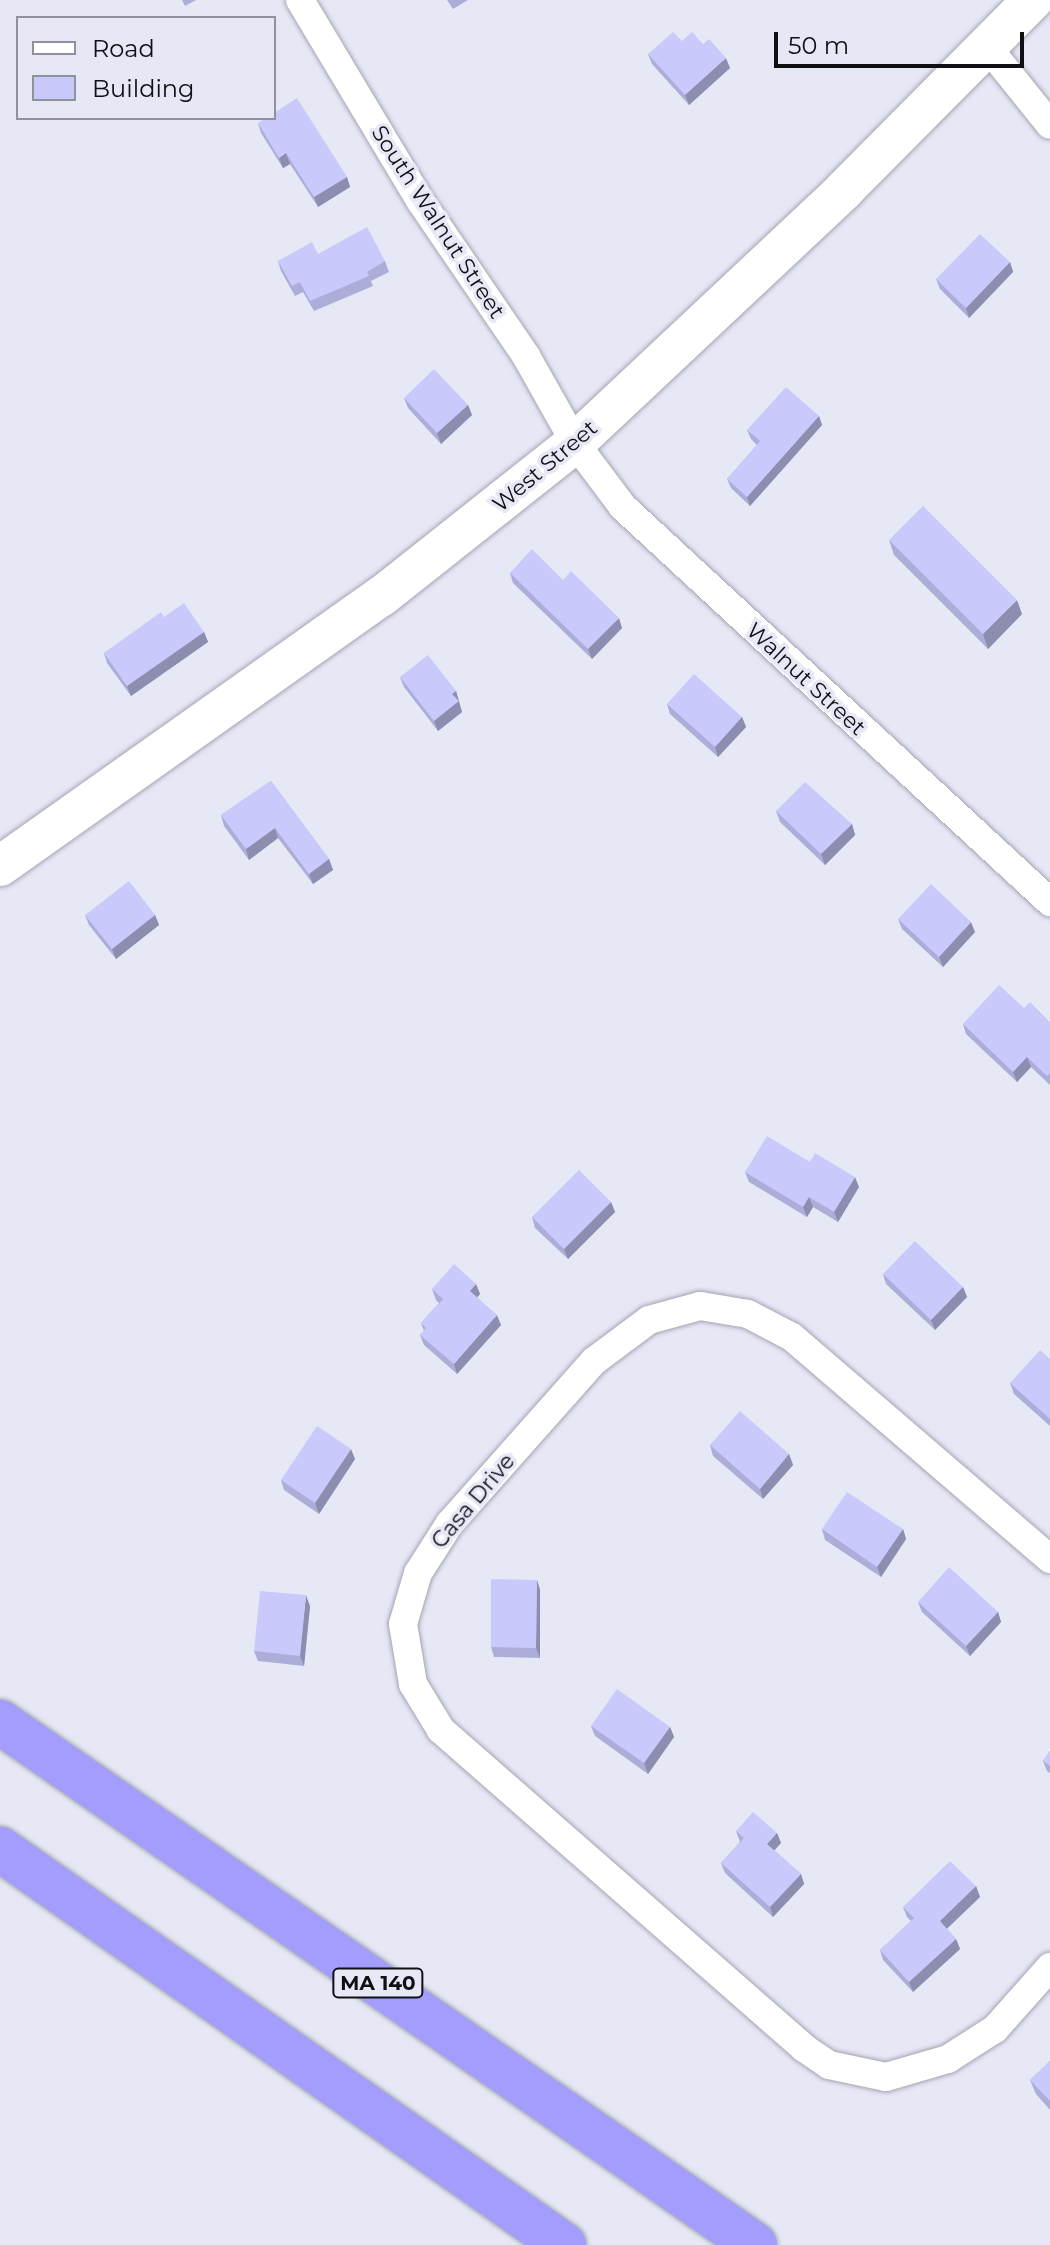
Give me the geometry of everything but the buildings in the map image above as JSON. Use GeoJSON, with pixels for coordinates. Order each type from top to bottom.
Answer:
{"type":"FeatureCollection","features":[{"type":"Feature","properties":{"kind":"highway","name":"MA 140"},"geometry":{"type":"LineString","coordinates":[[0,1722],[755,2245]]}},
{"type":"Feature","properties":{"kind":"highway"},"geometry":{"type":"LineString","coordinates":[[0,1849],[564,2245]]}},
{"type":"Feature","properties":{"kind":"street","name":"South Walnut Street"},"geometry":{"type":"LineString","coordinates":[[300,0],[575,443]]}},
{"type":"Feature","properties":{"kind":"street","name":"West Street"},"geometry":{"type":"LineString","coordinates":[[0,866],[382,596],[575,443],[989,49],[1033,0]]}},
{"type":"Feature","properties":{"kind":"street"},"geometry":{"type":"LineString","coordinates":[[989,49],[1050,125]]}},
{"type":"Feature","properties":{"kind":"street","name":"Walnut Street"},"geometry":{"type":"LineString","coordinates":[[575,443],[623,507],[1050,902]]}},
{"type":"Feature","properties":{"kind":"street","name":"Casa Drive"},"geometry":{"type":"LineString","coordinates":[[1050,1559],[792,1337],[748,1314],[700,1306],[649,1320],[594,1361],[450,1523],[418,1573],[403,1624],[413,1684],[441,1730],[804,2048],[829,2065],[886,2077],[948,2059],[995,2029],[1050,1967]]}}]}
